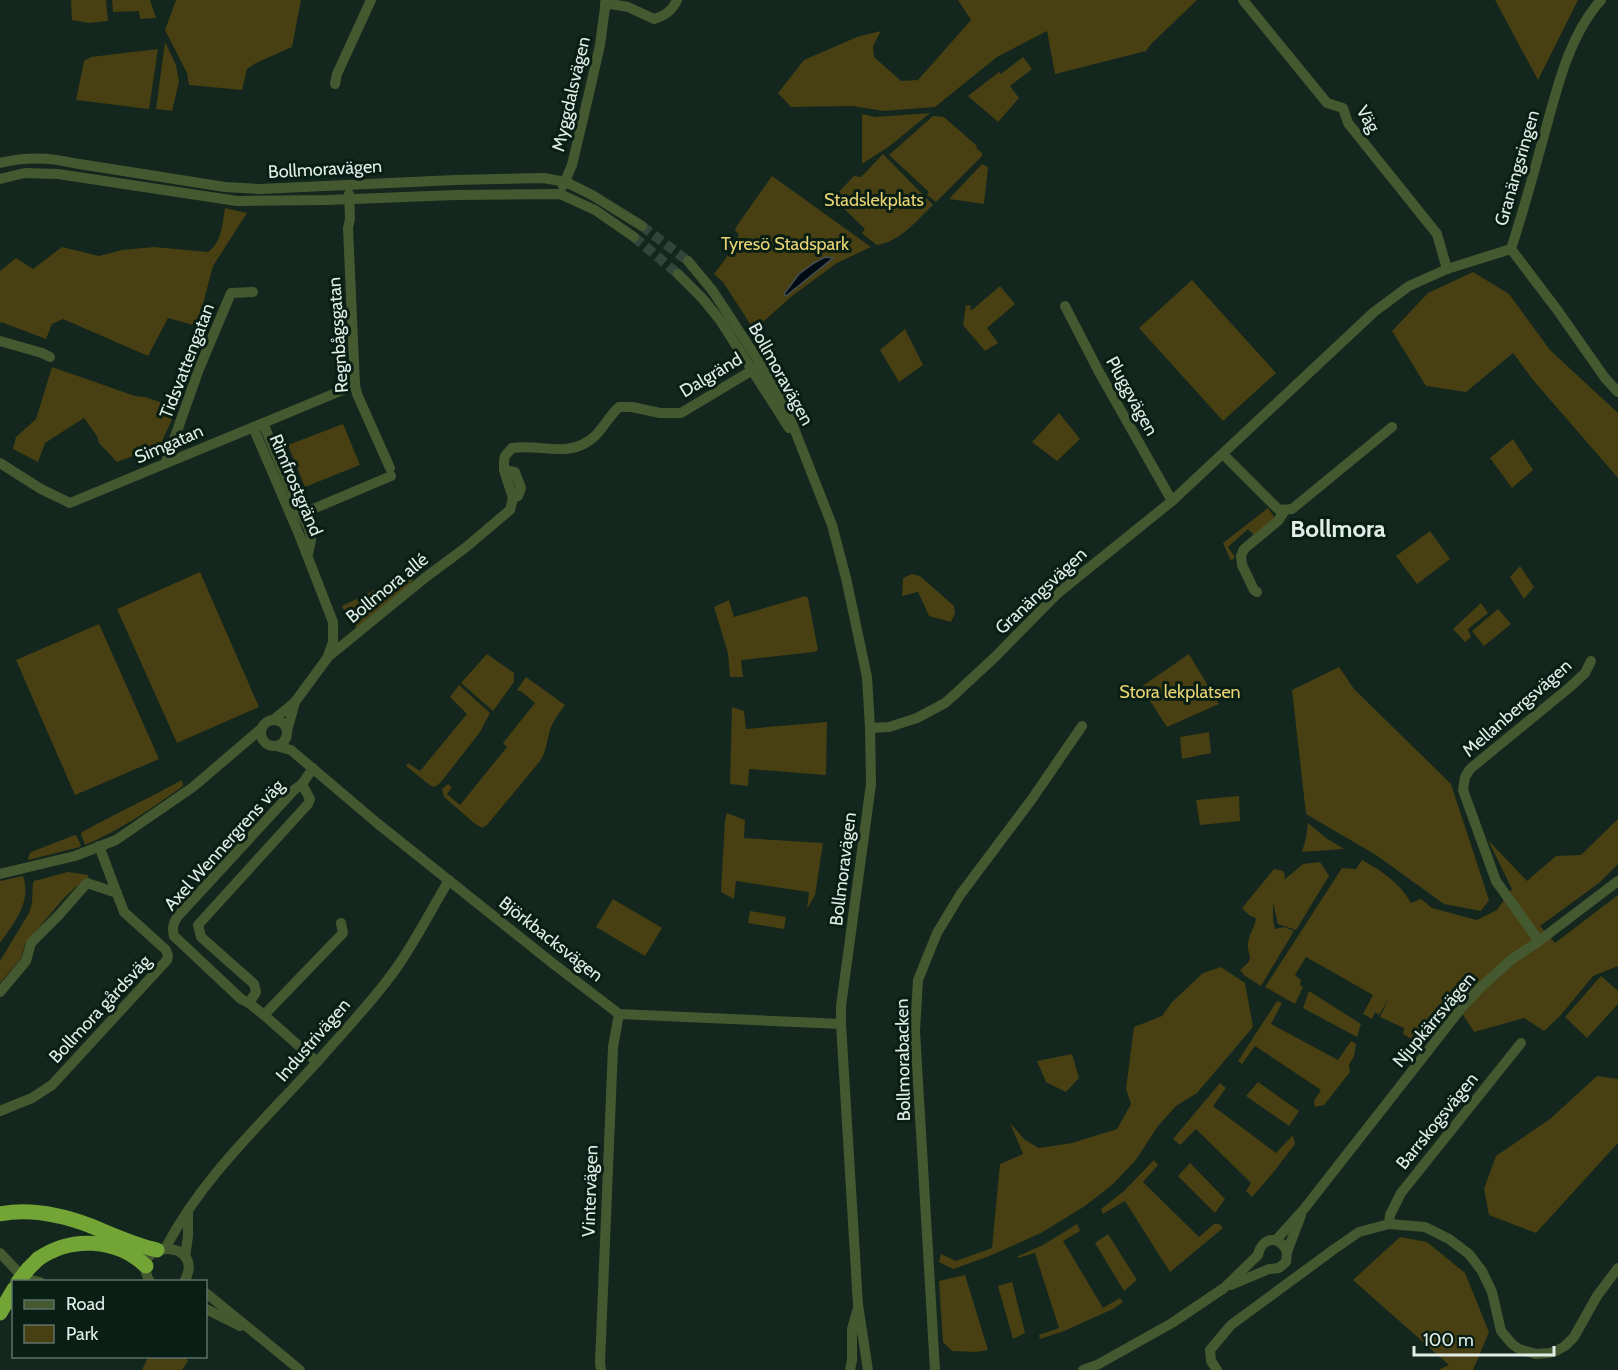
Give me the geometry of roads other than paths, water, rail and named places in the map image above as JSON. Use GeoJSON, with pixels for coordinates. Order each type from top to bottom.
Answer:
{"type":"FeatureCollection","features":[{"type":"Feature","properties":{"kind":"highway"},"geometry":{"type":"LineString","coordinates":[[0,1214],[36,1212],[78,1222],[136,1245],[161,1249]]}},
{"type":"Feature","properties":{"kind":"highway"},"geometry":{"type":"LineString","coordinates":[[27,1279],[28,1269],[39,1259],[57,1248],[81,1243],[111,1246],[133,1255],[147,1276]]}},
{"type":"Feature","properties":{"kind":"highway"},"geometry":{"type":"LineString","coordinates":[[0,1313],[11,1292]]}},
{"type":"Feature","properties":{"kind":"street"},"geometry":{"type":"LineString","coordinates":[[335,84],[371,0]]}},
{"type":"Feature","properties":{"kind":"street"},"geometry":{"type":"LineString","coordinates":[[605,2],[628,7],[654,19],[666,15],[677,0]]}},
{"type":"Feature","properties":{"kind":"street","name":"Väg"},"geometry":{"type":"LineString","coordinates":[[1243,0],[1326,103],[1343,108],[1348,123],[1437,234],[1447,269]]}},
{"type":"Feature","properties":{"kind":"street","name":"Granängsringen"},"geometry":{"type":"LineString","coordinates":[[1601,0],[1592,9],[1560,78],[1511,249],[1605,378],[1618,392]]}},
{"type":"Feature","properties":{"kind":"street","name":"Myggdalsvägen"},"geometry":{"type":"LineString","coordinates":[[560,194],[572,165],[590,89],[600,45],[605,2]]}},
{"type":"Feature","properties":{"kind":"street","name":"Bollmoravägen"},"geometry":{"type":"LineString","coordinates":[[0,163],[26,158],[60,159],[225,187],[260,189],[544,178],[566,182],[642,226]]}},
{"type":"Feature","properties":{"kind":"street"},"geometry":{"type":"LineString","coordinates":[[72,177],[73,163]]}},
{"type":"Feature","properties":{"kind":"street","name":"Bollmoravägen"},"geometry":{"type":"LineString","coordinates":[[0,179],[25,173],[58,174],[237,201],[560,194],[595,210],[634,237]]}},
{"type":"Feature","properties":{"kind":"street","name":"Regnbågsgatan"},"geometry":{"type":"LineString","coordinates":[[301,514],[391,472],[355,385],[348,228],[349,185]]}},
{"type":"Feature","properties":{"kind":"street","name":"Granängsvägen"},"geometry":{"type":"LineString","coordinates":[[870,728],[889,727],[917,718],[945,703],[995,657],[1058,593],[1172,501],[1374,312],[1409,286],[1447,269],[1511,249]]}},
{"type":"Feature","properties":{"kind":"street","name":"Bollmoravägen"},"geometry":{"type":"LineString","coordinates":[[688,261],[712,290],[801,446],[832,525],[867,677],[871,784],[841,1006],[858,1305],[857,1370]]}},
{"type":"Feature","properties":{"kind":"street","name":"Bollmoravägen"},"geometry":{"type":"LineString","coordinates":[[678,274],[703,299],[757,367]]}},
{"type":"Feature","properties":{"kind":"street","name":"Tidsvattengatan"},"geometry":{"type":"LineString","coordinates":[[166,462],[199,369],[231,293],[254,292]]}},
{"type":"Feature","properties":{"kind":"street","name":"Pluggvägen"},"geometry":{"type":"LineString","coordinates":[[1065,306],[1099,372],[1172,501]]}},
{"type":"Feature","properties":{"kind":"street"},"geometry":{"type":"LineString","coordinates":[[0,341],[50,357]]}},
{"type":"Feature","properties":{"kind":"street","name":"Dalgränd"},"geometry":{"type":"LineString","coordinates":[[510,510],[513,498],[504,470],[505,456],[512,448],[519,446],[565,450],[580,445],[593,438],[619,407],[632,407],[660,413],[681,413],[757,367]]}},
{"type":"Feature","properties":{"kind":"street","name":"Simgatan"},"geometry":{"type":"LineString","coordinates":[[0,463],[41,489],[70,503],[355,385]]}},
{"type":"Feature","properties":{"kind":"street","name":"Rimfrostgränd"},"geometry":{"type":"LineString","coordinates":[[258,425],[309,529],[311,540],[307,555]]}},
{"type":"Feature","properties":{"kind":"street","name":"Rimfrostgränd"},"geometry":{"type":"LineString","coordinates":[[258,425],[333,622],[333,642],[328,657]]}},
{"type":"Feature","properties":{"kind":"street"},"geometry":{"type":"LineString","coordinates":[[1223,454],[1279,510],[1292,509],[1392,427]]}},
{"type":"Feature","properties":{"kind":"street","name":"Bollmora allé"},"geometry":{"type":"LineString","coordinates":[[0,874],[75,856],[116,840],[183,794],[242,747],[266,723],[295,702],[328,657],[510,510]]}},
{"type":"Feature","properties":{"kind":"street"},"geometry":{"type":"LineString","coordinates":[[1257,592],[1242,565],[1241,556],[1244,549],[1278,521],[1285,510]]}},
{"type":"Feature","properties":{"kind":"street","name":"Mellanbergsvägen"},"geometry":{"type":"LineString","coordinates":[[1539,941],[1496,880],[1463,790],[1465,777],[1474,766],[1570,687],[1585,673],[1592,661]]}},
{"type":"Feature","properties":{"kind":"street","name":"Bollmora allé"},"geometry":{"type":"LineString","coordinates":[[286,735],[295,702]]}},
{"type":"Feature","properties":{"kind":"street"},"geometry":{"type":"LineString","coordinates":[[242,747],[272,746],[283,743],[286,727],[281,722],[273,720]]}},
{"type":"Feature","properties":{"kind":"street","name":"Bollmorabacken"},"geometry":{"type":"LineString","coordinates":[[935,1370],[915,1031],[918,980],[937,933],[960,895],[1032,799],[1082,726]]}},
{"type":"Feature","properties":{"kind":"street"},"geometry":{"type":"LineString","coordinates":[[262,729],[263,739],[272,746]]}},
{"type":"Feature","properties":{"kind":"street","name":"Björkbacksvägen"},"geometry":{"type":"LineString","coordinates":[[286,735],[291,750]]}},
{"type":"Feature","properties":{"kind":"street","name":"Björkbacksvägen"},"geometry":{"type":"LineString","coordinates":[[272,746],[291,750],[377,823],[619,1014]]}},
{"type":"Feature","properties":{"kind":"street","name":"Axel Wennergrens väg"},"geometry":{"type":"LineString","coordinates":[[313,768],[302,784],[177,917],[173,925],[174,936],[242,999],[264,1015],[317,1062]]}},
{"type":"Feature","properties":{"kind":"street","name":"Axel Wennergrens väg"},"geometry":{"type":"LineString","coordinates":[[249,1003],[256,992],[254,984],[201,937],[198,925],[308,804],[310,799],[302,784]]}},
{"type":"Feature","properties":{"kind":"street","name":"Bollmora gårdsväg"},"geometry":{"type":"LineString","coordinates":[[0,1111],[32,1098],[52,1085],[167,960],[166,950],[124,912],[99,846]]}},
{"type":"Feature","properties":{"kind":"street","name":"Industrivägen"},"geometry":{"type":"LineString","coordinates":[[147,1276],[149,1258],[161,1249],[200,1193],[317,1062],[394,970],[449,880]]}},
{"type":"Feature","properties":{"kind":"street","name":"Njupkärrsvägen"},"geometry":{"type":"LineString","coordinates":[[1083,1370],[1098,1365],[1172,1323],[1224,1288],[1258,1255],[1264,1243],[1276,1240],[1304,1209],[1463,1006],[1482,986],[1511,960],[1618,881]]}},
{"type":"Feature","properties":{"kind":"street"},"geometry":{"type":"LineString","coordinates":[[0,992],[26,961],[31,943],[87,883],[117,893]]}},
{"type":"Feature","properties":{"kind":"street"},"geometry":{"type":"LineString","coordinates":[[264,1015],[342,933],[341,923]]}},
{"type":"Feature","properties":{"kind":"street"},"geometry":{"type":"LineString","coordinates":[[619,1014],[841,1024]]}},
{"type":"Feature","properties":{"kind":"street","name":"Vintervägen"},"geometry":{"type":"LineString","coordinates":[[601,1370],[613,1047],[619,1014]]}},
{"type":"Feature","properties":{"kind":"street","name":"Barrskogsvägen"},"geometry":{"type":"LineString","coordinates":[[1389,1224],[1390,1215],[1401,1193],[1521,1043]]}},
{"type":"Feature","properties":{"kind":"street","name":"Njupkärrsvägen"},"geometry":{"type":"LineString","coordinates":[[1224,1288],[1283,1265],[1304,1209]]}},
{"type":"Feature","properties":{"kind":"street"},"geometry":{"type":"LineString","coordinates":[[185,1280],[187,1276],[188,1212]]}},
{"type":"Feature","properties":{"kind":"street"},"geometry":{"type":"LineString","coordinates":[[1217,1370],[1211,1361],[1210,1350],[1230,1325],[1359,1232],[1389,1224],[1425,1227],[1449,1239],[1469,1254],[1482,1271],[1492,1292],[1501,1330],[1512,1344],[1525,1352],[1549,1353],[1565,1346],[1574,1337],[1597,1296],[1618,1268]]}},
{"type":"Feature","properties":{"kind":"street"},"geometry":{"type":"LineString","coordinates":[[1276,1240],[1283,1244],[1293,1279]]}},
{"type":"Feature","properties":{"kind":"street"},"geometry":{"type":"LineString","coordinates":[[161,1249],[176,1249],[187,1262],[195,1280]]}},
{"type":"Feature","properties":{"kind":"street"},"geometry":{"type":"LineString","coordinates":[[0,1253],[27,1279]]}},
{"type":"Feature","properties":{"kind":"street"},"geometry":{"type":"LineString","coordinates":[[1258,1255],[1261,1264],[1293,1279]]}},
{"type":"Feature","properties":{"kind":"street"},"geometry":{"type":"LineString","coordinates":[[207,1294],[300,1370]]}},
{"type":"Feature","properties":{"kind":"street","name":"Bollmoravägen"},"geometry":{"type":"LineString","coordinates":[[850,1370],[852,1329],[858,1305]]}},
{"type":"Feature","properties":{"kind":"street","name":"Bollmoravägen"},"geometry":{"type":"LineString","coordinates":[[858,1305],[868,1370]]}},
{"type":"Feature","properties":{"kind":"street"},"geometry":{"type":"LineString","coordinates":[[207,1310],[256,1335]]}},
{"type":"Feature","properties":{"kind":"tunnel"},"geometry":{"type":"LineString","coordinates":[[642,226],[688,261]]}},
{"type":"Feature","properties":{"kind":"tunnel"},"geometry":{"type":"LineString","coordinates":[[634,237],[678,274]]}},
{"type":"Feature","properties":{"kind":"district","name":"Bollmora"},"geometry":{"type":"Point","coordinates":[1338,528]}},
{"type":"Feature","properties":{"kind":"park label","name":"Stadslekplats"},"geometry":{"type":"Point","coordinates":[874,200]}},
{"type":"Feature","properties":{"kind":"park label","name":"Tyresö Stadspark"},"geometry":{"type":"Point","coordinates":[785,244]}},
{"type":"Feature","properties":{"kind":"park label","name":"Stora lekplatsen"},"geometry":{"type":"Point","coordinates":[1180,692]}}]}
